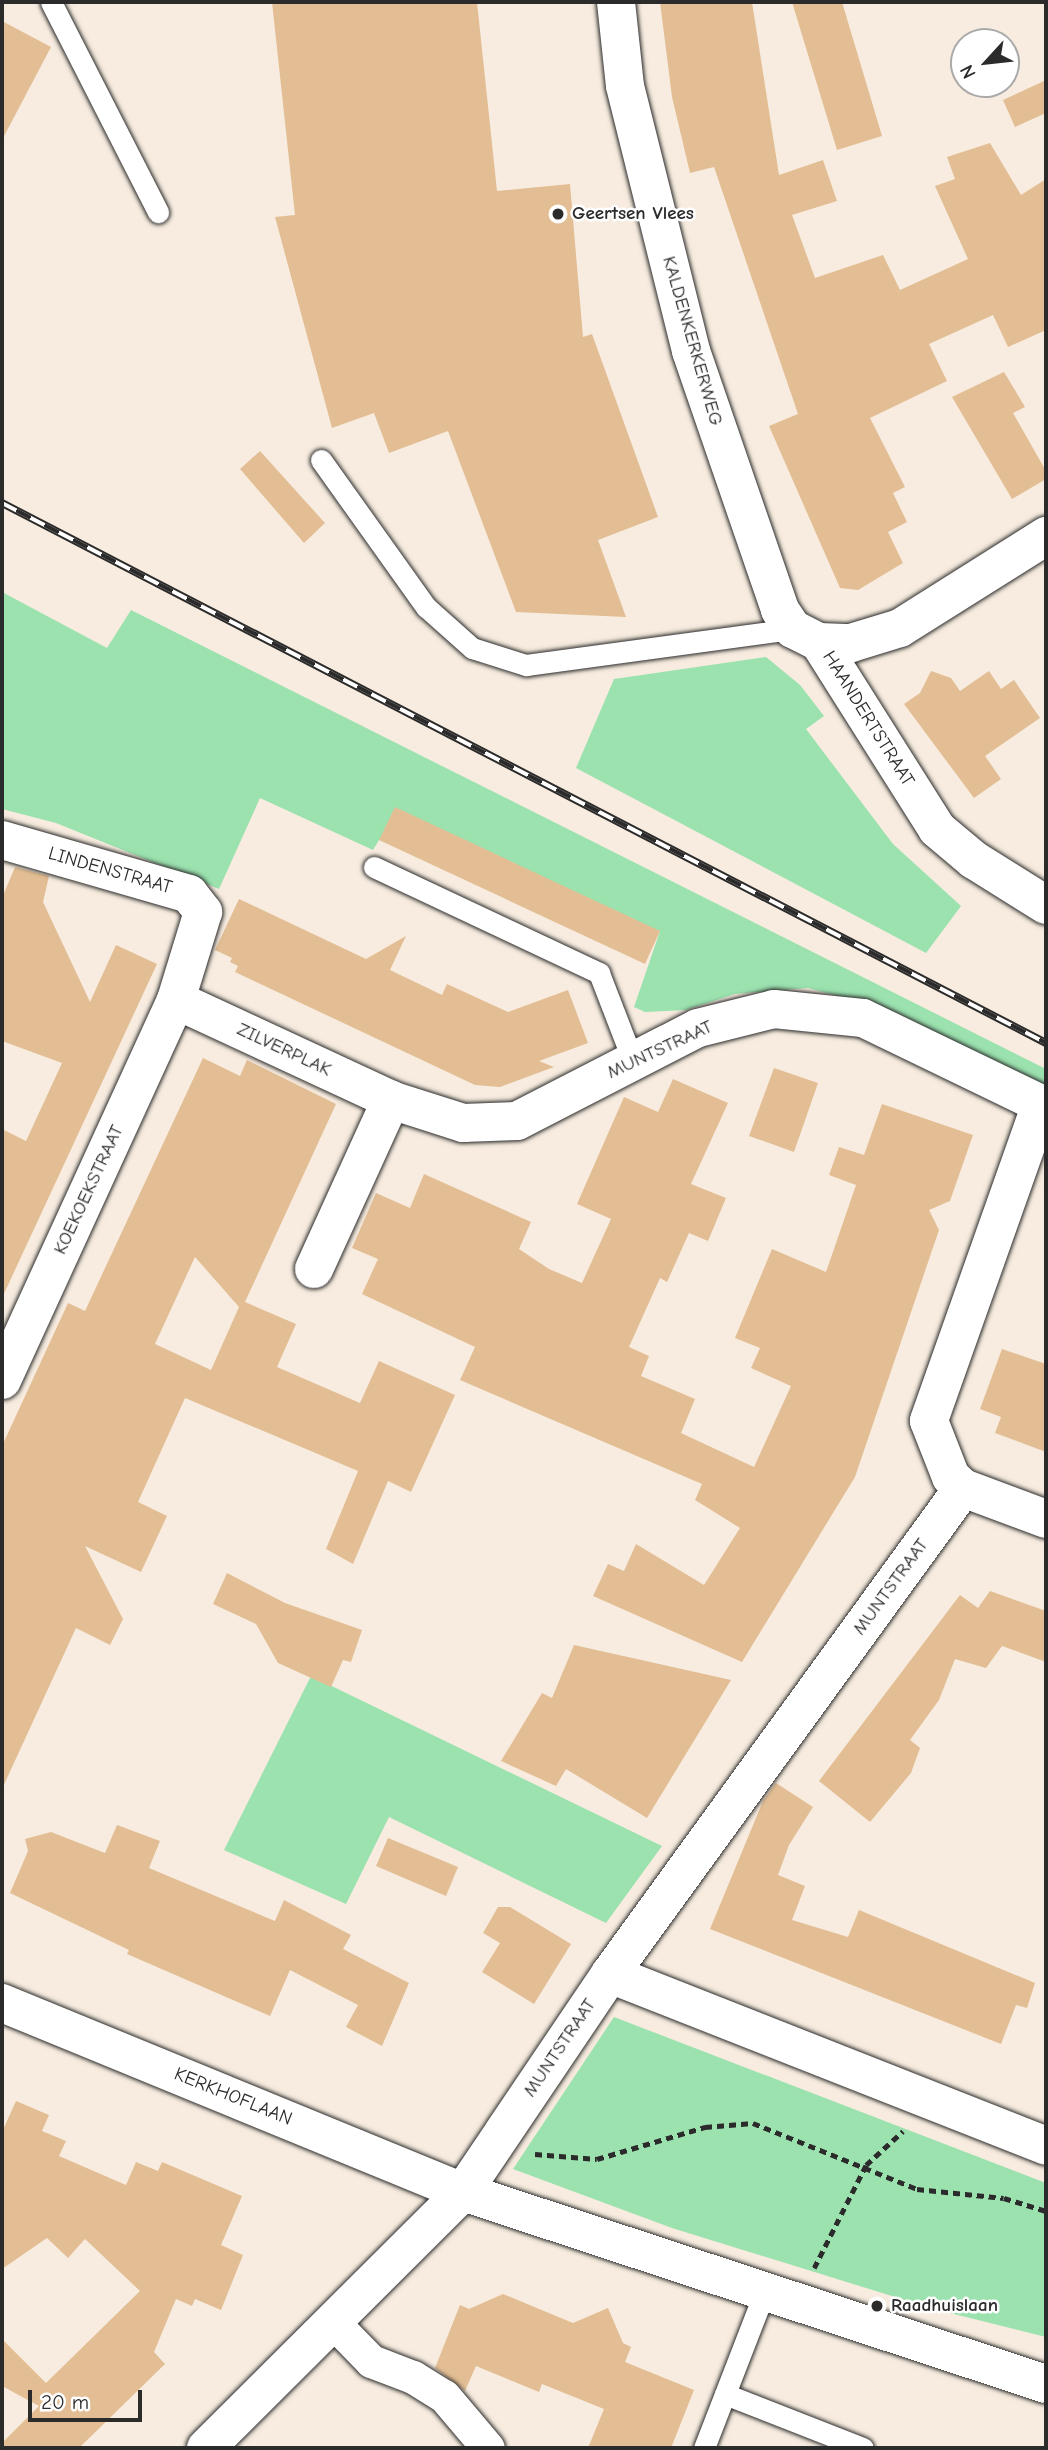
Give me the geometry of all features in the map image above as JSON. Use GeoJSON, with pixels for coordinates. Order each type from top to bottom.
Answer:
{"type":"FeatureCollection","features":[{"type":"Feature","properties":{"kind":"street","name":"KALDENKERKERWEG"},"geometry":{"type":"LineString","coordinates":[[616,2],[625,86],[691,351],[780,610],[806,635]]}},
{"type":"Feature","properties":{"kind":"street","name":"HAANDERTSTRAAT"},"geometry":{"type":"LineString","coordinates":[[806,635],[850,643],[900,628],[1046,536]]}},
{"type":"Feature","properties":{"kind":"street","name":"HAANDERTSTRAAT"},"geometry":{"type":"LineString","coordinates":[[806,635],[937,829],[974,860],[1046,905]]}},
{"type":"Feature","properties":{"kind":"street","name":"LINDENSTRAAT"},"geometry":{"type":"LineString","coordinates":[[2,840],[189,894],[202,912],[176,1000]]}},
{"type":"Feature","properties":{"kind":"street","name":"ZILVERPLAK"},"geometry":{"type":"LineString","coordinates":[[176,1000],[391,1100],[463,1123],[517,1121]]}},
{"type":"Feature","properties":{"kind":"street","name":"KOEKOEKSTRAAT"},"geometry":{"type":"LineString","coordinates":[[2,1380],[176,1000]]}},
{"type":"Feature","properties":{"kind":"street","name":"MUNTSTRAAT"},"geometry":{"type":"LineString","coordinates":[[206,2448],[331,2320],[463,2192],[610,1974],[964,1488],[951,1477],[929,1421],[1044,1105],[863,1018],[774,1009],[698,1028],[517,1121]]}},
{"type":"Feature","properties":{"kind":"street"},"geometry":{"type":"LineString","coordinates":[[314,1269],[391,1100]]}},
{"type":"Feature","properties":{"kind":"street"},"geometry":{"type":"LineString","coordinates":[[964,1488],[1046,1519]]}},
{"type":"Feature","properties":{"kind":"street"},"geometry":{"type":"LineString","coordinates":[[610,1974],[1046,2146]]}},
{"type":"Feature","properties":{"kind":"street","name":"KERKHOFLAAN"},"geometry":{"type":"LineString","coordinates":[[2,2003],[463,2192]]}},
{"type":"Feature","properties":{"kind":"street"},"geometry":{"type":"LineString","coordinates":[[463,2192],[1046,2384]]}},
{"type":"Feature","properties":{"kind":"street"},"geometry":{"type":"LineString","coordinates":[[331,2320],[371,2361],[413,2377],[444,2396],[488,2448]]}},
{"type":"Feature","properties":{"kind":"lane"},"geometry":{"type":"LineString","coordinates":[[51,2],[158,212]]}},
{"type":"Feature","properties":{"kind":"lane"},"geometry":{"type":"LineString","coordinates":[[321,460],[426,607],[472,648],[526,665],[806,635]]}},
{"type":"Feature","properties":{"kind":"lane"},"geometry":{"type":"LineString","coordinates":[[374,867],[599,973],[633,1061]]}},
{"type":"Feature","properties":{"kind":"lane"},"geometry":{"type":"LineString","coordinates":[[704,2448],[764,2293]]}},
{"type":"Feature","properties":{"kind":"lane"},"geometry":{"type":"LineString","coordinates":[[725,2394],[863,2448]]}},
{"type":"Feature","properties":{"kind":"path"},"geometry":{"type":"LineString","coordinates":[[811,2277],[821,2247],[866,2165],[896,2135],[942,2105]]}},
{"type":"Feature","properties":{"kind":"path"},"geometry":{"type":"LineString","coordinates":[[497,2142],[548,2159],[597,2159],[705,2127],[753,2123],[866,2165],[917,2189],[1004,2198],[1046,2211]]}},
{"type":"Feature","properties":{"kind":"green space"},"geometry":{"type":"Polygon","coordinates":[[[2,592],[107,648],[131,610],[1046,1069],[1046,1089],[895,1012],[808,988],[735,994],[686,1010],[645,1012],[634,1007],[660,931],[379,840],[373,850],[260,798],[219,889],[56,823],[2,809],[2,592]]]}},
{"type":"Feature","properties":{"kind":"green space"},"geometry":{"type":"Polygon","coordinates":[[[766,657],[800,685],[824,716],[806,729],[893,844],[961,906],[926,953],[576,768],[614,679],[766,657]]]}},
{"type":"Feature","properties":{"kind":"green space"},"geometry":{"type":"Polygon","coordinates":[[[311,1676],[662,1846],[606,1923],[389,1817],[346,1904],[224,1850],[311,1676]]]}},
{"type":"Feature","properties":{"kind":"green space"},"geometry":{"type":"Polygon","coordinates":[[[614,2017],[1046,2183],[1046,2337],[934,2309],[672,2228],[513,2169],[614,2017]]]}},
{"type":"Feature","properties":{"kind":"building"},"geometry":{"type":"Polygon","coordinates":[[[272,2],[477,2],[497,191],[570,184],[583,337],[592,334],[658,517],[598,540],[626,617],[516,612],[448,431],[389,453],[374,413],[332,428],[275,217],[295,215],[272,2]]]}},
{"type":"Feature","properties":{"kind":"building"},"geometry":{"type":"Polygon","coordinates":[[[660,2],[752,2],[779,175],[823,160],[837,201],[792,215],[815,278],[883,255],[900,290],[968,259],[935,186],[955,179],[947,157],[990,143],[1021,195],[1046,179],[1046,330],[1008,347],[993,315],[929,344],[947,381],[870,418],[905,487],[893,493],[907,522],[888,532],[903,563],[858,590],[840,588],[769,426],[798,414],[714,167],[690,173],[672,97],[660,2]]]}},
{"type":"Feature","properties":{"kind":"building"},"geometry":{"type":"Polygon","coordinates":[[[792,2],[842,2],[882,136],[837,150],[792,2]]]}},
{"type":"Feature","properties":{"kind":"building"},"geometry":{"type":"Polygon","coordinates":[[[2,21],[51,47],[2,140],[2,21]]]}},
{"type":"Feature","properties":{"kind":"building"},"geometry":{"type":"Polygon","coordinates":[[[1046,80],[1046,113],[1015,127],[1003,100],[1020,98],[1020,92],[1046,80]]]}},
{"type":"Feature","properties":{"kind":"building"},"geometry":{"type":"Polygon","coordinates":[[[1004,372],[1025,407],[1013,413],[1046,471],[1046,479],[1012,499],[952,397],[1004,372]]]}},
{"type":"Feature","properties":{"kind":"building"},"geometry":{"type":"Polygon","coordinates":[[[260,451],[325,523],[304,543],[240,469],[260,451]]]}},
{"type":"Feature","properties":{"kind":"building"},"geometry":{"type":"Polygon","coordinates":[[[931,671],[951,678],[960,691],[989,671],[1001,689],[1014,680],[1040,718],[985,756],[1001,779],[974,798],[904,704],[920,693],[931,671]]]}},
{"type":"Feature","properties":{"kind":"building"},"geometry":{"type":"Polygon","coordinates":[[[395,807],[660,931],[645,964],[379,840],[395,807]]]}},
{"type":"Feature","properties":{"kind":"building"},"geometry":{"type":"Polygon","coordinates":[[[15,867],[49,876],[43,902],[90,1002],[116,945],[157,964],[2,1298],[2,1129],[26,1141],[62,1063],[2,1041],[2,898],[15,867]]]}},
{"type":"Feature","properties":{"kind":"building"},"geometry":{"type":"Polygon","coordinates":[[[239,899],[366,959],[406,936],[390,970],[442,995],[447,984],[508,1012],[568,990],[588,1043],[539,1061],[554,1067],[500,1087],[475,1085],[235,972],[238,966],[230,962],[232,958],[215,950],[239,899]]]}},
{"type":"Feature","properties":{"kind":"building"},"geometry":{"type":"Polygon","coordinates":[[[203,1058],[240,1076],[247,1060],[336,1104],[245,1302],[296,1324],[277,1367],[360,1403],[379,1361],[455,1395],[411,1492],[388,1481],[353,1564],[326,1549],[358,1471],[185,1398],[138,1502],[167,1516],[141,1572],[85,1546],[123,1619],[110,1645],[76,1628],[2,1789],[2,1446],[68,1303],[85,1311],[203,1058]],[[195,1257],[155,1344],[211,1370],[239,1307],[195,1257]]]}},
{"type":"Feature","properties":{"kind":"building"},"geometry":{"type":"Polygon","coordinates":[[[774,1068],[818,1083],[794,1152],[749,1136],[774,1068]]]}},
{"type":"Feature","properties":{"kind":"building"},"geometry":{"type":"Polygon","coordinates":[[[673,1079],[728,1103],[691,1184],[726,1198],[708,1241],[689,1233],[667,1282],[660,1278],[629,1347],[649,1356],[641,1376],[695,1399],[681,1433],[754,1467],[791,1386],[751,1368],[760,1348],[735,1338],[772,1249],[826,1272],[856,1185],[829,1175],[839,1147],[864,1155],[882,1104],[973,1135],[950,1201],[929,1210],[939,1230],[855,1477],[742,1662],[593,1596],[608,1564],[624,1571],[636,1544],[704,1585],[740,1528],[695,1500],[702,1484],[460,1380],[475,1347],[362,1294],[378,1259],[352,1248],[376,1193],[410,1208],[424,1174],[531,1222],[519,1249],[549,1269],[582,1283],[611,1219],[577,1204],[624,1097],[658,1112],[673,1079]]]}},
{"type":"Feature","properties":{"kind":"building"},"geometry":{"type":"Polygon","coordinates":[[[1002,1349],[1046,1364],[1046,1452],[995,1433],[1001,1417],[980,1409],[1002,1349]]]}},
{"type":"Feature","properties":{"kind":"building"},"geometry":{"type":"Polygon","coordinates":[[[227,1573],[285,1603],[362,1630],[351,1662],[343,1660],[331,1687],[278,1663],[256,1624],[213,1604],[227,1573]]]}},
{"type":"Feature","properties":{"kind":"building"},"geometry":{"type":"Polygon","coordinates":[[[990,1591],[1046,1611],[1046,1662],[1002,1646],[986,1668],[955,1659],[939,1700],[910,1740],[920,1748],[911,1773],[870,1822],[819,1781],[960,1595],[978,1608],[990,1591]]]}},
{"type":"Feature","properties":{"kind":"building"},"geometry":{"type":"Polygon","coordinates":[[[574,1645],[731,1680],[647,1818],[566,1769],[556,1786],[501,1761],[542,1693],[552,1698],[574,1645]]]}},
{"type":"Feature","properties":{"kind":"building"},"geometry":{"type":"Polygon","coordinates":[[[776,1783],[813,1807],[789,1845],[778,1875],[805,1886],[792,1920],[848,1937],[859,1910],[1035,1983],[1027,2008],[1016,2005],[1001,2044],[710,1929],[763,1801],[776,1783]]]}},
{"type":"Feature","properties":{"kind":"building"},"geometry":{"type":"Polygon","coordinates":[[[117,1825],[160,1841],[149,1868],[275,1921],[284,1900],[351,1935],[343,1949],[409,1983],[382,2046],[346,2027],[358,2005],[290,1970],[270,2016],[127,1954],[129,1950],[10,1893],[28,1851],[25,1839],[51,1832],[105,1853],[117,1825]]]}},
{"type":"Feature","properties":{"kind":"building"},"geometry":{"type":"Polygon","coordinates":[[[388,1838],[458,1867],[446,1896],[376,1866],[388,1838]]]}},
{"type":"Feature","properties":{"kind":"building"},"geometry":{"type":"Polygon","coordinates":[[[498,1907],[510,1907],[571,1944],[534,2004],[482,1972],[500,1943],[483,1933],[498,1907]]]}},
{"type":"Feature","properties":{"kind":"building"},"geometry":{"type":"Polygon","coordinates":[[[16,2101],[49,2115],[42,2131],[66,2141],[59,2156],[126,2185],[136,2162],[158,2171],[162,2162],[242,2196],[221,2245],[243,2255],[221,2310],[195,2299],[192,2306],[176,2299],[154,2352],[165,2364],[79,2448],[2,2448],[2,2443],[39,2406],[2,2386],[2,2339],[46,2383],[140,2291],[85,2239],[68,2258],[47,2238],[2,2269],[2,2132],[16,2101]]]}},
{"type":"Feature","properties":{"kind":"building"},"geometry":{"type":"Polygon","coordinates":[[[503,2294],[573,2323],[608,2308],[623,2343],[631,2347],[625,2362],[694,2390],[671,2448],[588,2448],[604,2409],[542,2384],[539,2392],[476,2366],[465,2391],[435,2368],[460,2305],[469,2309],[503,2294]]]}},
{"type":"Feature","properties":{"kind":"railway"},"geometry":{"type":"LineString","coordinates":[[2,503],[1046,1043]]}},
{"type":"Feature","properties":{"kind":"place","name":"Geertsen Vlees"},"geometry":{"type":"Point","coordinates":[558,214]}},
{"type":"Feature","properties":{"kind":"place","name":"Raadhuislaan"},"geometry":{"type":"Point","coordinates":[877,2306]}}]}
